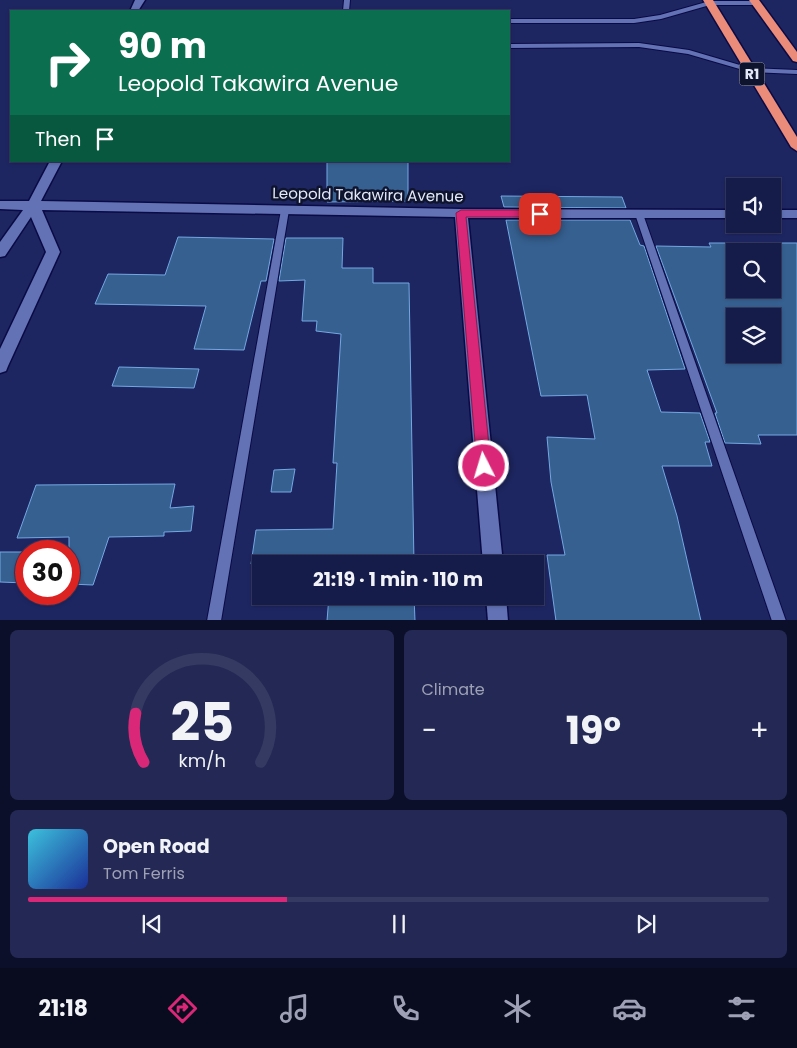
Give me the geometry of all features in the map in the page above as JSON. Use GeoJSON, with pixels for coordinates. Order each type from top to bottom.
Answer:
{"type":"FeatureCollection","features":[{"type":"Feature","properties":{"kind":"highway"},"geometry":{"type":"LineString","coordinates":[[755,1],[797,60]]}},
{"type":"Feature","properties":{"kind":"highway","name":"R1"},"geometry":{"type":"LineString","coordinates":[[709,2],[797,146]]}},
{"type":"Feature","properties":{"kind":"street"},"geometry":{"type":"LineString","coordinates":[[0,252],[33,205],[55,162]]}},
{"type":"Feature","properties":{"kind":"street","name":"Leopold Takawira Avenue"},"geometry":{"type":"LineString","coordinates":[[0,205],[461,213],[726,214]]}},
{"type":"Feature","properties":{"kind":"street"},"geometry":{"type":"LineString","coordinates":[[0,366],[53,252],[33,205]]}},
{"type":"Feature","properties":{"kind":"street"},"geometry":{"type":"LineString","coordinates":[[461,213],[492,555]]}},
{"type":"Feature","properties":{"kind":"street"},"geometry":{"type":"LineString","coordinates":[[781,214],[797,214]]}},
{"type":"Feature","properties":{"kind":"street"},"geometry":{"type":"LineString","coordinates":[[497,605],[498,620]]}},
{"type":"Feature","properties":{"kind":"lane"},"geometry":{"type":"LineString","coordinates":[[510,21],[634,21],[661,17],[709,2],[755,1]]}},
{"type":"Feature","properties":{"kind":"lane"},"geometry":{"type":"LineString","coordinates":[[510,46],[639,45],[689,52],[750,70],[797,72]]}},
{"type":"Feature","properties":{"kind":"lane"},"geometry":{"type":"LineString","coordinates":[[214,620],[285,210]]}},
{"type":"Feature","properties":{"kind":"lane"},"geometry":{"type":"LineString","coordinates":[[639,214],[779,620]]}},
{"type":"Feature","properties":{"kind":"building"},"geometry":{"type":"Polygon","coordinates":[[[327,162],[408,162],[408,201],[327,202],[327,162]]]}},
{"type":"Feature","properties":{"kind":"building"},"geometry":{"type":"Polygon","coordinates":[[[501,196],[622,197],[626,208],[504,207],[501,196]]]}},
{"type":"Feature","properties":{"kind":"building"},"geometry":{"type":"Polygon","coordinates":[[[506,220],[630,220],[640,245],[644,246],[685,369],[647,370],[661,412],[700,413],[710,442],[705,442],[712,466],[662,466],[677,516],[701,620],[556,620],[547,555],[565,555],[551,482],[547,437],[595,439],[587,395],[541,396],[506,220]]]}},
{"type":"Feature","properties":{"kind":"building"},"geometry":{"type":"Polygon","coordinates":[[[178,237],[274,239],[266,281],[261,281],[244,350],[194,349],[206,306],[95,304],[108,274],[165,275],[178,237]]]}},
{"type":"Feature","properties":{"kind":"building"},"geometry":{"type":"Polygon","coordinates":[[[286,238],[343,238],[342,268],[373,268],[373,283],[409,283],[414,555],[252,555],[256,530],[333,529],[337,463],[333,463],[341,334],[316,331],[317,321],[302,321],[305,280],[279,281],[286,238]]]}},
{"type":"Feature","properties":{"kind":"building"},"geometry":{"type":"Polygon","coordinates":[[[709,243],[726,243],[726,298],[781,298],[781,243],[797,243],[797,435],[758,435],[761,444],[725,443],[715,413],[717,413],[656,246],[711,247],[709,243]]]}},
{"type":"Feature","properties":{"kind":"building"},"geometry":{"type":"Polygon","coordinates":[[[119,367],[199,369],[194,388],[112,386],[119,367]]]}},
{"type":"Feature","properties":{"kind":"building"},"geometry":{"type":"Polygon","coordinates":[[[295,469],[291,492],[271,492],[274,470],[295,469]]]}},
{"type":"Feature","properties":{"kind":"building"},"geometry":{"type":"Polygon","coordinates":[[[175,484],[170,508],[194,506],[191,531],[164,532],[164,536],[109,537],[93,585],[80,584],[80,540],[69,540],[69,537],[17,538],[36,485],[175,484]]]}},
{"type":"Feature","properties":{"kind":"building"},"geometry":{"type":"Polygon","coordinates":[[[0,552],[15,552],[15,583],[0,582],[0,552]]]}},
{"type":"Feature","properties":{"kind":"building"},"geometry":{"type":"Polygon","coordinates":[[[328,605],[414,605],[415,620],[327,620],[328,605]]]}},
{"type":"Feature","properties":{"kind":"route"},"geometry":{"type":"LineString","coordinates":[[484,466],[461,213],[540,214]]}}]}
